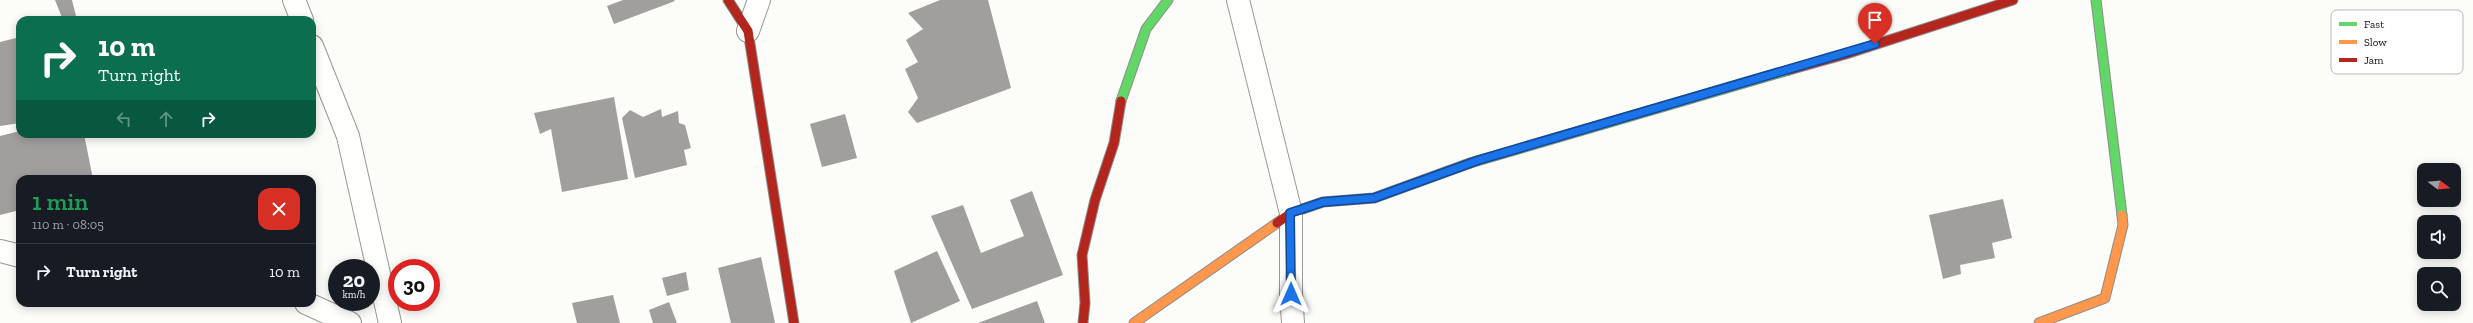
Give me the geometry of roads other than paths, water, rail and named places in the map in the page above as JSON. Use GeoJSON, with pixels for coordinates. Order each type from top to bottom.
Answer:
{"type":"FeatureCollection","features":[{"type":"Feature","properties":{"kind":"street"},"geometry":{"type":"LineString","coordinates":[[294,0],[300,16]]}},
{"type":"Feature","properties":{"kind":"street"},"geometry":{"type":"LineString","coordinates":[[728,0],[748,31],[794,323]]}},
{"type":"Feature","properties":{"kind":"street"},"geometry":{"type":"LineString","coordinates":[[748,31],[759,0]]}},
{"type":"Feature","properties":{"kind":"street"},"geometry":{"type":"LineString","coordinates":[[1083,323],[1085,303],[1082,255],[1095,200],[1114,143],[1121,100],[1146,30],[1168,0]]}},
{"type":"Feature","properties":{"kind":"street"},"geometry":{"type":"LineString","coordinates":[[1238,0],[1290,213],[1291,294],[1293,323]]}},
{"type":"Feature","properties":{"kind":"street"},"geometry":{"type":"LineString","coordinates":[[1134,323],[1290,213],[1323,202],[1374,198],[1479,160],[1714,90],[1846,54],[2013,0]]}},
{"type":"Feature","properties":{"kind":"street"},"geometry":{"type":"LineString","coordinates":[[2039,323],[2105,298],[2123,225],[2096,0]]}},
{"type":"Feature","properties":{"kind":"street"},"geometry":{"type":"LineString","coordinates":[[316,56],[348,136],[390,323]]}},
{"type":"Feature","properties":{"kind":"street"},"geometry":{"type":"LineString","coordinates":[[0,251],[16,255]]}},
{"type":"Feature","properties":{"kind":"street"},"geometry":{"type":"LineString","coordinates":[[315,307],[350,323]]}}]}
